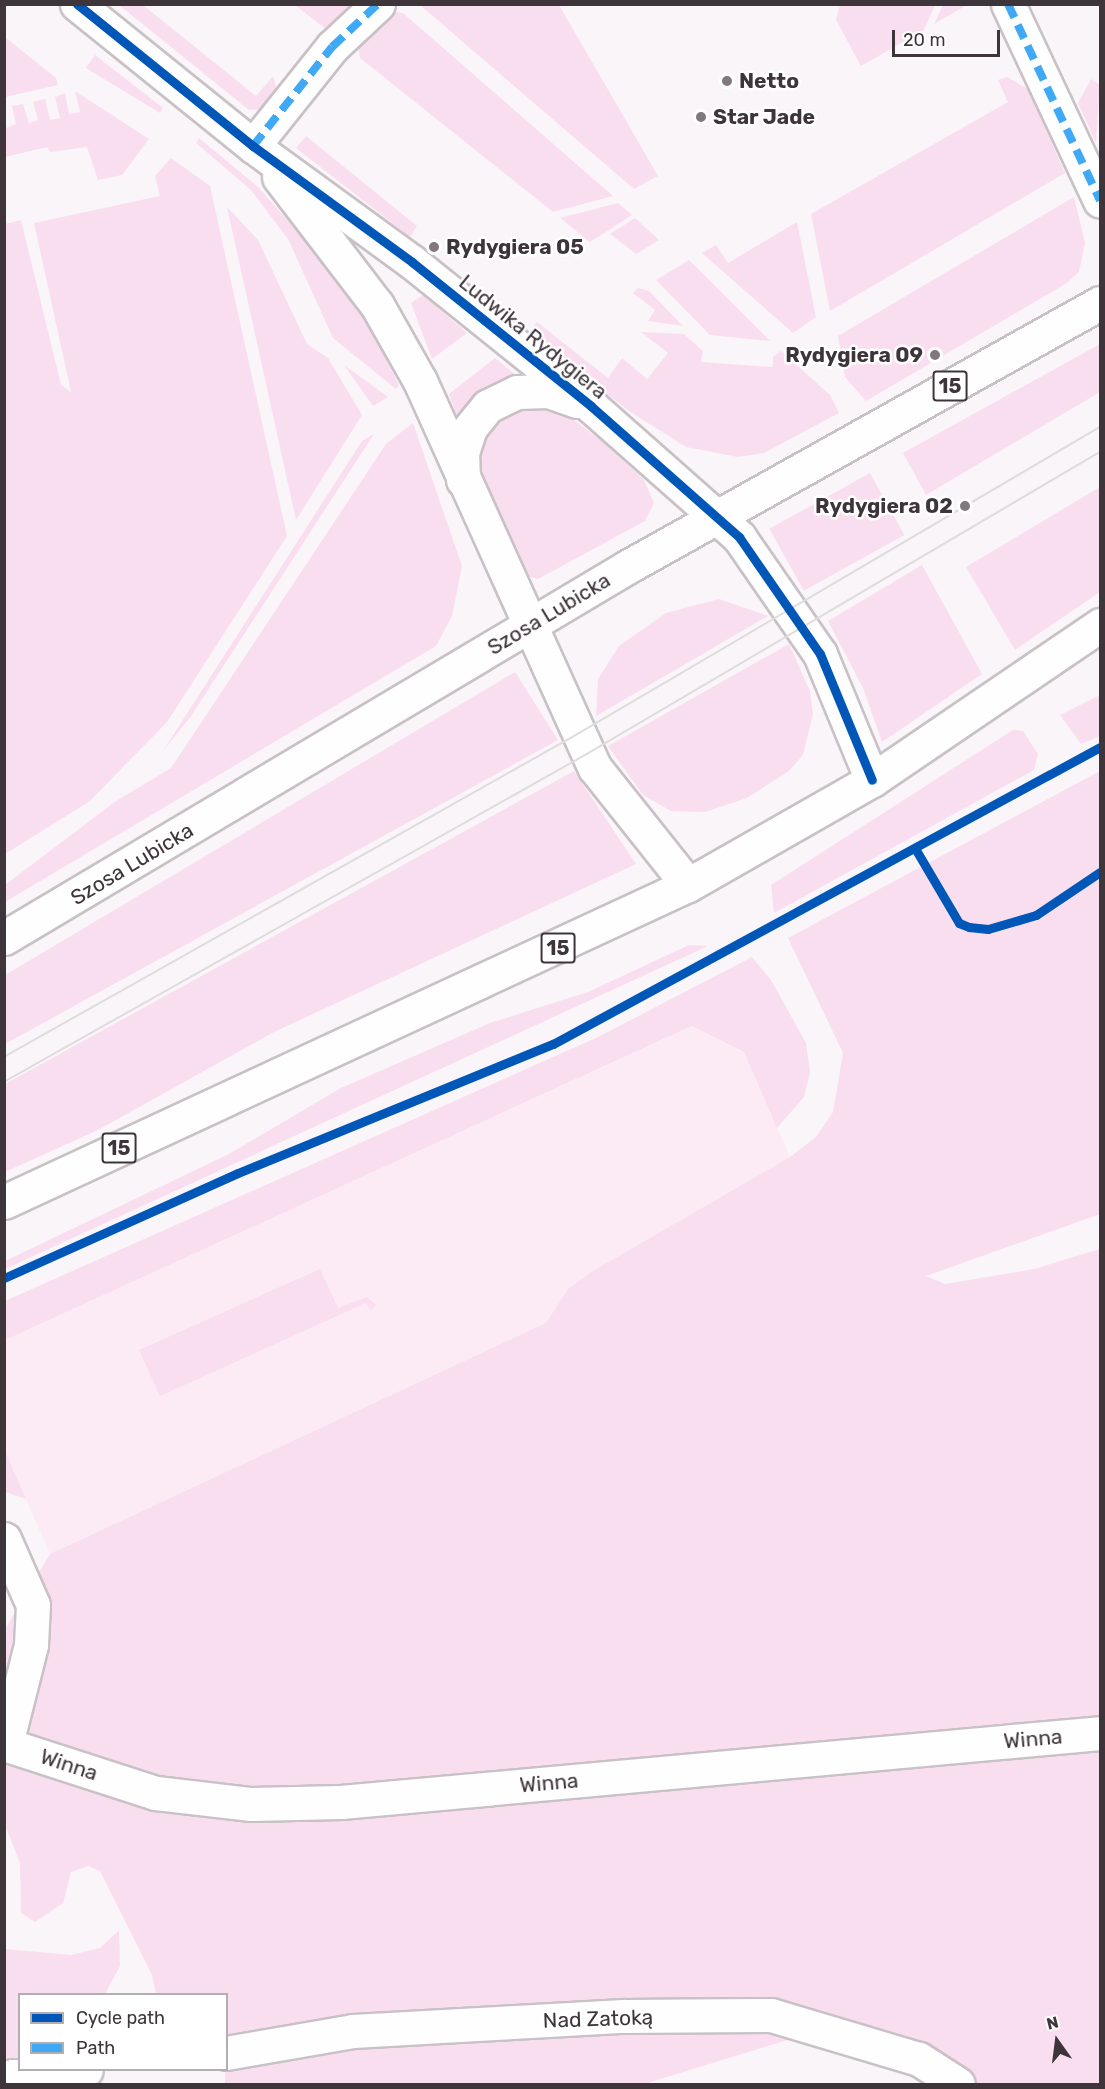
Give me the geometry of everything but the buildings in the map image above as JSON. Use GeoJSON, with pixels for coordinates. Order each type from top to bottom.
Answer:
{"type":"FeatureCollection","features":[{"type":"Feature","properties":{"kind":"street","name":"Ludwika Rydygiera"},"geometry":{"type":"LineString","coordinates":[[77,4],[253,146],[352,215],[591,406],[717,516],[757,558],[820,654],[872,780]]}},
{"type":"Feature","properties":{"kind":"street"},"geometry":{"type":"LineString","coordinates":[[253,146],[332,47],[378,4]]}},
{"type":"Feature","properties":{"kind":"street"},"geometry":{"type":"LineString","coordinates":[[1008,4],[1101,200]]}},
{"type":"Feature","properties":{"kind":"street","name":"Ludwika Rydygiera"},"geometry":{"type":"LineString","coordinates":[[253,146],[377,305],[420,381],[463,485],[595,768],[688,885]]}},
{"type":"Feature","properties":{"kind":"street","name":"Szosa Lubicka"},"geometry":{"type":"LineString","coordinates":[[4,938],[717,516],[1101,303]]}},
{"type":"Feature","properties":{"kind":"street"},"geometry":{"type":"LineString","coordinates":[[463,485],[462,453],[470,429],[488,406],[518,392],[548,390],[591,406]]}},
{"type":"Feature","properties":{"kind":"street","name":"15"},"geometry":{"type":"LineString","coordinates":[[4,1202],[688,885],[872,780],[1101,625]]}},
{"type":"Feature","properties":{"kind":"street"},"geometry":{"type":"LineString","coordinates":[[4,1539],[33,1605],[31,1645],[5,1744]]}},
{"type":"Feature","properties":{"kind":"street","name":"Winna"},"geometry":{"type":"LineString","coordinates":[[5,1744],[156,1792],[251,1804],[341,1802],[1101,1732]]}},
{"type":"Feature","properties":{"kind":"street","name":"Nad Zatoką"},"geometry":{"type":"LineString","coordinates":[[228,2054],[353,2031],[624,2016],[771,2015],[919,2059],[958,2085]]}},
{"type":"Feature","properties":{"kind":"street"},"geometry":{"type":"LineString","coordinates":[[4,2076],[72,2071]]}},
{"type":"Feature","properties":{"kind":"shaded area"},"geometry":{"type":"Polygon","coordinates":[[[840,4],[935,5],[924,30],[861,66],[836,20],[840,4]]]}},
{"type":"Feature","properties":{"kind":"shaded area"},"geometry":{"type":"Polygon","coordinates":[[[943,4],[967,5],[934,24],[943,4]]]}},
{"type":"Feature","properties":{"kind":"shaded area"},"geometry":{"type":"Polygon","coordinates":[[[119,5],[143,5],[256,96],[273,76],[277,90],[263,109],[249,110],[119,5]]]}},
{"type":"Feature","properties":{"kind":"shaded area"},"geometry":{"type":"Polygon","coordinates":[[[295,5],[357,5],[331,33],[295,5]]]}},
{"type":"Feature","properties":{"kind":"shaded area"},"geometry":{"type":"Polygon","coordinates":[[[420,5],[559,5],[658,176],[634,189],[420,5]]]}},
{"type":"Feature","properties":{"kind":"shaded area"},"geometry":{"type":"Polygon","coordinates":[[[396,12],[403,13],[613,196],[553,212],[360,58],[358,45],[396,12]]]}},
{"type":"Feature","properties":{"kind":"shaded area"},"geometry":{"type":"Polygon","coordinates":[[[5,37],[56,78],[58,85],[5,97],[5,37]]]}},
{"type":"Feature","properties":{"kind":"shaded area"},"geometry":{"type":"Polygon","coordinates":[[[95,55],[163,108],[160,113],[86,68],[95,55]]]}},
{"type":"Feature","properties":{"kind":"shaded area"},"geometry":{"type":"Polygon","coordinates":[[[1007,77],[1028,89],[1065,173],[830,311],[811,214],[1008,102],[998,80],[1007,77]]]}},
{"type":"Feature","properties":{"kind":"shaded area"},"geometry":{"type":"Polygon","coordinates":[[[1091,79],[1100,85],[1096,143],[1078,103],[1091,79]]]}},
{"type":"Feature","properties":{"kind":"shaded area"},"geometry":{"type":"Polygon","coordinates":[[[75,91],[149,139],[122,175],[98,180],[87,147],[50,152],[47,147],[5,157],[5,119],[6,128],[16,124],[12,106],[23,104],[29,123],[38,120],[33,102],[45,99],[50,120],[60,118],[55,97],[65,93],[69,114],[80,112],[75,91]]]}},
{"type":"Feature","properties":{"kind":"shaded area"},"geometry":{"type":"Polygon","coordinates":[[[306,136],[417,226],[410,237],[296,148],[306,136]]]}},
{"type":"Feature","properties":{"kind":"shaded area"},"geometry":{"type":"Polygon","coordinates":[[[199,138],[258,187],[336,274],[368,323],[399,385],[396,389],[333,338],[288,239],[251,190],[196,143],[199,138]]]}},
{"type":"Feature","properties":{"kind":"shaded area"},"geometry":{"type":"Polygon","coordinates":[[[171,158],[210,186],[287,536],[167,722],[90,801],[5,854],[5,224],[21,220],[61,385],[71,392],[34,223],[160,196],[155,176],[171,158]]]}},
{"type":"Feature","properties":{"kind":"shaded area"},"geometry":{"type":"Polygon","coordinates":[[[1074,197],[1085,243],[1079,272],[1067,283],[866,401],[845,377],[838,336],[1074,197]]]}},
{"type":"Feature","properties":{"kind":"shaded area"},"geometry":{"type":"Polygon","coordinates":[[[618,203],[632,215],[590,242],[560,218],[618,203]]]}},
{"type":"Feature","properties":{"kind":"shaded area"},"geometry":{"type":"Polygon","coordinates":[[[227,207],[258,240],[307,344],[328,358],[362,415],[296,520],[227,207]]]}},
{"type":"Feature","properties":{"kind":"shaded area"},"geometry":{"type":"Polygon","coordinates":[[[635,218],[659,240],[636,254],[610,234],[635,218]]]}},
{"type":"Feature","properties":{"kind":"shaded area"},"geometry":{"type":"Polygon","coordinates":[[[797,222],[816,317],[793,333],[702,253],[716,245],[728,263],[797,222]]]}},
{"type":"Feature","properties":{"kind":"shaded area"},"geometry":{"type":"Polygon","coordinates":[[[689,260],[770,341],[710,335],[656,280],[689,260]]]}},
{"type":"Feature","properties":{"kind":"shaded area"},"geometry":{"type":"Polygon","coordinates":[[[638,288],[649,291],[683,326],[648,321],[655,310],[633,293],[638,288]]]}},
{"type":"Feature","properties":{"kind":"shaded area"},"geometry":{"type":"Polygon","coordinates":[[[423,295],[467,333],[432,359],[411,303],[423,295]]]}},
{"type":"Feature","properties":{"kind":"shaded area"},"geometry":{"type":"Polygon","coordinates":[[[537,322],[608,378],[622,358],[647,379],[668,353],[641,332],[684,334],[703,351],[701,362],[773,367],[773,357],[781,351],[830,395],[839,413],[764,453],[738,457],[686,447],[629,411],[528,333],[537,322]]]}},
{"type":"Feature","properties":{"kind":"shaded area"},"geometry":{"type":"Polygon","coordinates":[[[1100,344],[1100,392],[926,495],[903,453],[1100,344]]]}},
{"type":"Feature","properties":{"kind":"shaded area"},"geometry":{"type":"Polygon","coordinates":[[[495,358],[516,375],[457,416],[449,394],[495,358]]]}},
{"type":"Feature","properties":{"kind":"shaded area"},"geometry":{"type":"Polygon","coordinates":[[[344,365],[388,397],[373,406],[344,365]]]}},
{"type":"Feature","properties":{"kind":"shaded area"},"geometry":{"type":"Polygon","coordinates":[[[546,406],[562,411],[604,443],[644,480],[654,503],[645,521],[538,579],[523,575],[476,462],[483,441],[501,418],[526,407],[546,406]]]}},
{"type":"Feature","properties":{"kind":"shaded area"},"geometry":{"type":"Polygon","coordinates":[[[413,423],[462,566],[452,616],[436,646],[5,902],[5,885],[116,801],[171,768],[386,444],[413,423]]]}},
{"type":"Feature","properties":{"kind":"shaded area"},"geometry":{"type":"Polygon","coordinates":[[[374,434],[191,716],[161,754],[362,441],[374,434]]]}},
{"type":"Feature","properties":{"kind":"shaded area"},"geometry":{"type":"Polygon","coordinates":[[[870,473],[904,535],[804,591],[769,529],[870,473]]]}},
{"type":"Feature","properties":{"kind":"shaded area"},"geometry":{"type":"Polygon","coordinates":[[[1100,487],[1100,592],[1015,650],[966,567],[1100,487]]]}},
{"type":"Feature","properties":{"kind":"shaded area"},"geometry":{"type":"Polygon","coordinates":[[[922,565],[982,674],[882,742],[863,688],[828,621],[922,565]]]}},
{"type":"Feature","properties":{"kind":"shaded area"},"geometry":{"type":"Polygon","coordinates":[[[719,599],[768,616],[596,716],[598,679],[619,646],[666,613],[719,599]]]}},
{"type":"Feature","properties":{"kind":"shaded area"},"geometry":{"type":"Polygon","coordinates":[[[789,644],[810,691],[813,714],[803,755],[789,771],[747,798],[705,812],[671,811],[643,795],[608,746],[789,644]]]}},
{"type":"Feature","properties":{"kind":"shaded area"},"geometry":{"type":"Polygon","coordinates":[[[515,672],[558,740],[5,1044],[5,975],[515,672]]]}},
{"type":"Feature","properties":{"kind":"shaded area"},"geometry":{"type":"Polygon","coordinates":[[[1100,695],[1100,736],[1081,744],[1060,715],[1100,695]]]}},
{"type":"Feature","properties":{"kind":"shaded area"},"geometry":{"type":"Polygon","coordinates":[[[1013,730],[1023,731],[1038,754],[1034,770],[774,913],[771,885],[1013,730]]]}},
{"type":"Feature","properties":{"kind":"shaded area"},"geometry":{"type":"Polygon","coordinates":[[[574,771],[636,864],[274,1032],[98,1130],[5,1172],[5,1084],[574,771]]]}},
{"type":"Feature","properties":{"kind":"shaded area"},"geometry":{"type":"Polygon","coordinates":[[[1100,771],[1100,1214],[926,1276],[945,1284],[1034,1269],[1100,1249],[1100,2084],[958,2084],[820,2030],[644,2084],[225,2084],[225,2071],[228,2071],[228,1993],[156,1993],[152,1975],[100,1871],[88,1866],[71,1872],[63,1903],[35,1922],[21,1913],[20,1863],[5,1825],[5,1629],[50,1554],[546,1323],[568,1289],[591,1272],[790,1157],[816,1137],[833,1112],[843,1053],[788,938],[1100,771]]]}},
{"type":"Feature","properties":{"kind":"shaded area"},"geometry":{"type":"Polygon","coordinates":[[[689,945],[708,946],[5,1269],[5,1261],[227,1155],[341,1088],[490,1023],[588,992],[689,945]]]}},
{"type":"Feature","properties":{"kind":"shaded area"},"geometry":{"type":"Polygon","coordinates":[[[752,957],[771,980],[806,1043],[810,1073],[804,1097],[777,1128],[744,1052],[692,1026],[5,1340],[5,1301],[598,1037],[752,957]]]}},
{"type":"Feature","properties":{"kind":"shaded area"},"geometry":{"type":"Polygon","coordinates":[[[693,1026],[744,1052],[790,1157],[591,1272],[568,1289],[547,1323],[50,1554],[5,1451],[4,1340],[693,1026]]]}},
{"type":"Feature","properties":{"kind":"shaded area"},"geometry":{"type":"Polygon","coordinates":[[[320,1269],[338,1308],[367,1297],[376,1305],[371,1311],[366,1303],[160,1396],[139,1350],[320,1269]]]}},
{"type":"Feature","properties":{"kind":"shaded area"},"geometry":{"type":"Polygon","coordinates":[[[5,1451],[26,1499],[5,1492],[5,1451]]]}},
{"type":"Feature","properties":{"kind":"shaded area"},"geometry":{"type":"Polygon","coordinates":[[[119,1930],[120,1966],[106,1993],[18,1993],[18,2062],[5,2063],[5,1949],[71,1955],[100,1948],[119,1930]]]}},
{"type":"Feature","properties":{"kind":"tram line"},"geometry":{"type":"LineString","coordinates":[[4,1057],[576,735],[1100,427]]}},
{"type":"Feature","properties":{"kind":"tram line"},"geometry":{"type":"LineString","coordinates":[[4,1082],[587,754],[1100,452]]}},
{"type":"Feature","properties":{"kind":"marked path"},"geometry":{"type":"LineString","coordinates":[[253,146],[332,47],[378,4]]}},
{"type":"Feature","properties":{"kind":"marked path"},"geometry":{"type":"LineString","coordinates":[[1008,4],[1100,200]]}},
{"type":"Feature","properties":{"kind":"cycle path"},"geometry":{"type":"LineString","coordinates":[[77,4],[253,146],[412,262],[591,406],[739,537],[820,654],[872,780]]}},
{"type":"Feature","properties":{"kind":"cycle path"},"geometry":{"type":"LineString","coordinates":[[4,1278],[238,1173],[553,1044],[1100,747]]}},
{"type":"Feature","properties":{"kind":"cycle path"},"geometry":{"type":"LineString","coordinates":[[916,850],[959,923],[969,927],[988,929],[1036,915],[1100,872]]}},
{"type":"Feature","properties":{"kind":"place","name":"Netto"},"geometry":{"type":"Point","coordinates":[727,81]}},
{"type":"Feature","properties":{"kind":"place","name":"Star Jade"},"geometry":{"type":"Point","coordinates":[701,117]}},
{"type":"Feature","properties":{"kind":"place","name":"Rydygiera 05"},"geometry":{"type":"Point","coordinates":[434,247]}},
{"type":"Feature","properties":{"kind":"place","name":"Rydygiera 09"},"geometry":{"type":"Point","coordinates":[935,355]}},
{"type":"Feature","properties":{"kind":"place","name":"Rydygiera 02"},"geometry":{"type":"Point","coordinates":[965,506]}}]}
